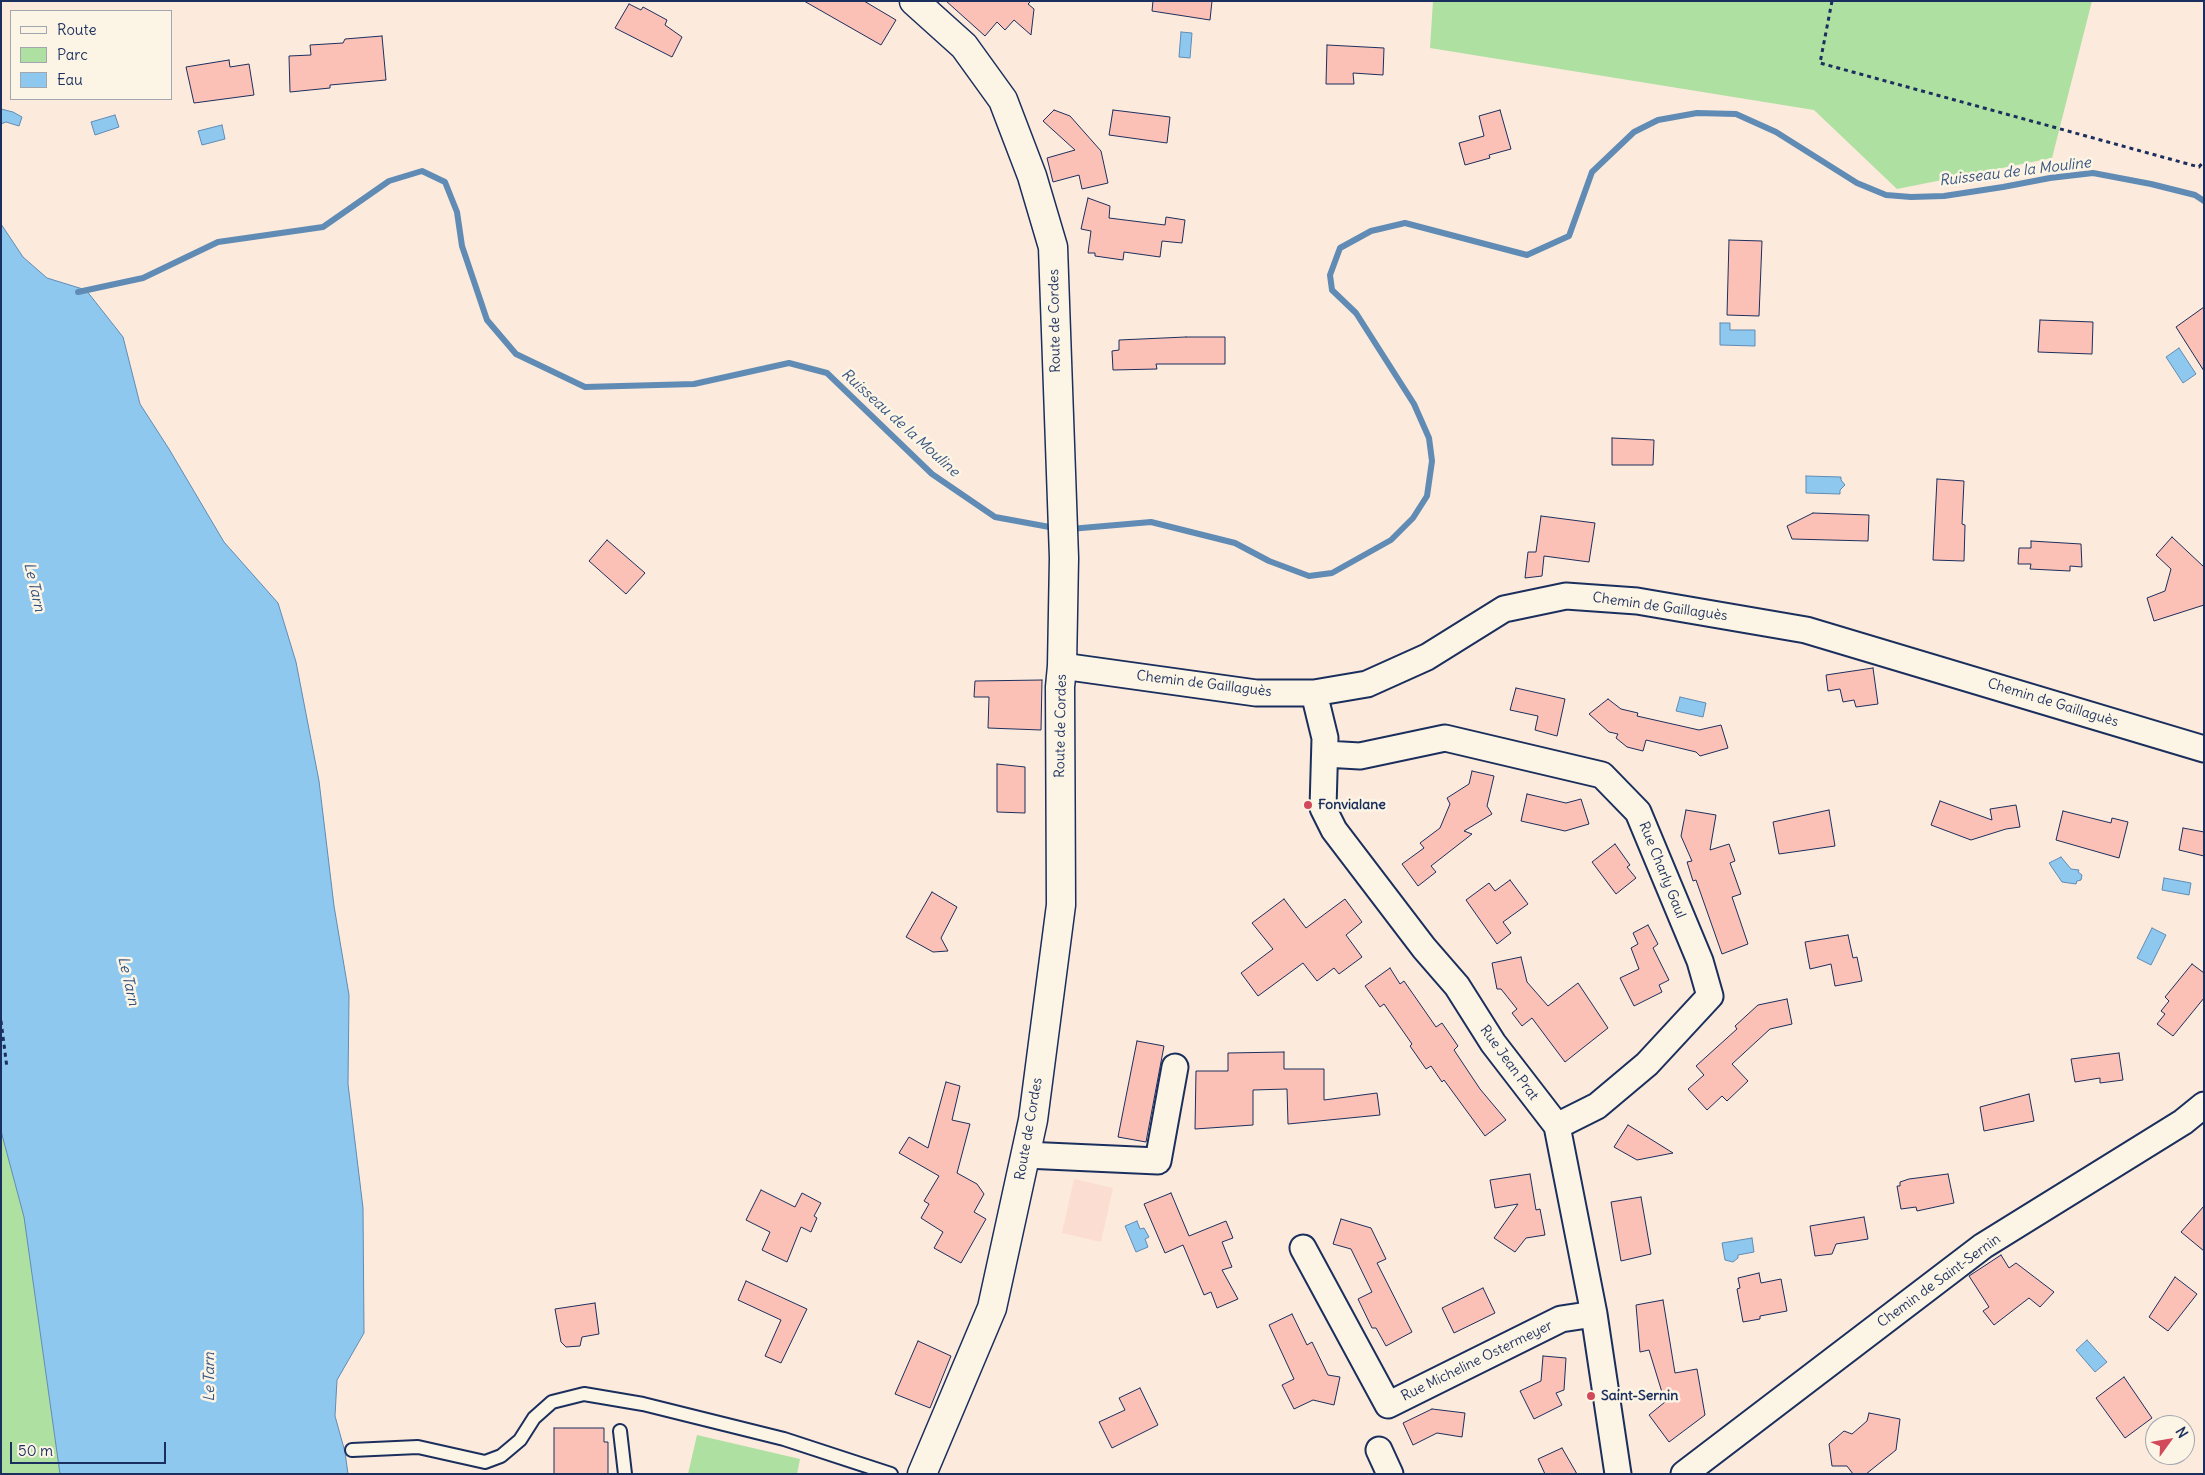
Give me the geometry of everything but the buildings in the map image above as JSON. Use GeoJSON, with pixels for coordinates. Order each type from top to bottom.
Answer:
{"type":"FeatureCollection","features":[{"type":"Feature","properties":{"kind":"main road","name":"Route de Cordes"},"geometry":{"type":"LineString","coordinates":[[914,1],[964,46],[1003,100],[1032,176],[1053,247],[1057,412],[1064,558],[1060,686],[1061,905],[1033,1120],[992,1308],[922,1474]]}},
{"type":"Feature","properties":{"kind":"street","name":"Chemin de Gaillaguès"},"geometry":{"type":"LineString","coordinates":[[1062,666],[1256,693],[1314,693],[1367,684],[1427,657],[1504,609],[1566,596],[1637,601],[1806,630],[2204,749]]}},
{"type":"Feature","properties":{"kind":"street","name":"Rue Jean Prat"},"geometry":{"type":"LineString","coordinates":[[1314,693],[1325,738],[1323,808],[1334,830],[1424,948],[1457,986],[1493,1043],[1558,1126],[1594,1314],[1618,1474]]}},
{"type":"Feature","properties":{"kind":"street","name":"Rue Charly Gaul"},"geometry":{"type":"LineString","coordinates":[[1325,754],[1360,756],[1446,738],[1602,775],[1638,812],[1700,962],[1710,996],[1647,1064],[1597,1106],[1558,1126]]}},
{"type":"Feature","properties":{"kind":"street"},"geometry":{"type":"LineString","coordinates":[[1025,1155],[1158,1160],[1175,1067]]}},
{"type":"Feature","properties":{"kind":"street","name":"Chemin de Saint-Sernin"},"geometry":{"type":"LineString","coordinates":[[1684,1474],[1983,1246],[2183,1122],[2204,1105]]}},
{"type":"Feature","properties":{"kind":"street","name":"Rue Micheline Ostermeyer"},"geometry":{"type":"LineString","coordinates":[[1303,1248],[1388,1405],[1561,1319],[1594,1314]]}},
{"type":"Feature","properties":{"kind":"street"},"geometry":{"type":"LineString","coordinates":[[1379,1450],[1390,1474]]}},
{"type":"Feature","properties":{"kind":"lane"},"geometry":{"type":"LineString","coordinates":[[352,1450],[418,1447],[485,1462],[500,1456],[520,1440],[534,1418],[552,1402],[584,1394],[643,1404],[784,1439],[891,1474]]}},
{"type":"Feature","properties":{"kind":"lane"},"geometry":{"type":"LineString","coordinates":[[620,1431],[625,1474]]}},
{"type":"Feature","properties":{"kind":"path"},"geometry":{"type":"LineString","coordinates":[[1832,1],[1820,63],[2199,167],[2204,161]]}},
{"type":"Feature","properties":{"kind":"path"},"geometry":{"type":"LineString","coordinates":[[1,1021],[3,1053],[7,1068]]}},
{"type":"Feature","properties":{"kind":"shaded area"},"geometry":{"type":"Polygon","coordinates":[[[1074,1179],[1113,1188],[1101,1242],[1062,1233],[1074,1179]]]}},
{"type":"Feature","properties":{"kind":"green space"},"geometry":{"type":"Polygon","coordinates":[[[1433,1],[2092,1],[2052,158],[1897,189],[1814,110],[1430,48],[1433,1]]]}},
{"type":"Feature","properties":{"kind":"green space"},"geometry":{"type":"Polygon","coordinates":[[[1,1131],[24,1216],[60,1474],[1,1474],[1,1131]]]}},
{"type":"Feature","properties":{"kind":"green space"},"geometry":{"type":"Polygon","coordinates":[[[697,1435],[800,1459],[797,1474],[688,1474],[697,1435]]]}},
{"type":"Feature","properties":{"kind":"water"},"geometry":{"type":"Polygon","coordinates":[[[1181,32],[1192,33],[1190,58],[1179,57],[1181,32]]]}},
{"type":"Feature","properties":{"kind":"water"},"geometry":{"type":"Polygon","coordinates":[[[1,109],[22,117],[19,126],[6,122],[1,124],[1,109]]]}},
{"type":"Feature","properties":{"kind":"water"},"geometry":{"type":"Polygon","coordinates":[[[115,115],[119,127],[95,135],[91,122],[115,115]]]}},
{"type":"Feature","properties":{"kind":"water"},"geometry":{"type":"Polygon","coordinates":[[[222,125],[225,139],[202,145],[198,131],[222,125]]]}},
{"type":"Feature","properties":{"kind":"water","name":"Le Tarn"},"geometry":{"type":"Polygon","coordinates":[[[1,224],[23,257],[47,278],[86,290],[123,337],[140,404],[224,542],[278,603],[296,662],[319,781],[334,906],[349,995],[348,1084],[363,1208],[364,1333],[337,1380],[335,1416],[345,1452],[348,1474],[60,1474],[24,1217],[1,1131],[1,224]]]}},
{"type":"Feature","properties":{"kind":"water"},"geometry":{"type":"Polygon","coordinates":[[[1720,323],[1730,323],[1730,330],[1755,330],[1755,346],[1720,345],[1720,323]]]}},
{"type":"Feature","properties":{"kind":"water"},"geometry":{"type":"Polygon","coordinates":[[[2179,348],[2196,374],[2183,383],[2166,357],[2179,348]]]}},
{"type":"Feature","properties":{"kind":"water"},"geometry":{"type":"Polygon","coordinates":[[[1806,476],[1841,477],[1845,485],[1840,490],[1840,494],[1806,493],[1806,476]]]}},
{"type":"Feature","properties":{"kind":"water"},"geometry":{"type":"Polygon","coordinates":[[[1680,697],[1706,703],[1703,717],[1676,711],[1680,697]]]}},
{"type":"Feature","properties":{"kind":"water"},"geometry":{"type":"Polygon","coordinates":[[[2061,857],[2071,869],[2079,870],[2078,872],[2082,875],[2081,880],[2077,881],[2076,884],[2062,882],[2049,863],[2061,857]]]}},
{"type":"Feature","properties":{"kind":"water"},"geometry":{"type":"Polygon","coordinates":[[[2164,878],[2191,883],[2189,895],[2162,890],[2164,878]]]}},
{"type":"Feature","properties":{"kind":"water"},"geometry":{"type":"Polygon","coordinates":[[[2152,928],[2166,935],[2151,965],[2137,958],[2152,928]]]}},
{"type":"Feature","properties":{"kind":"water"},"geometry":{"type":"Polygon","coordinates":[[[1137,1221],[1140,1229],[1144,1228],[1149,1237],[1145,1239],[1148,1247],[1136,1252],[1125,1226],[1137,1221]]]}},
{"type":"Feature","properties":{"kind":"water"},"geometry":{"type":"Polygon","coordinates":[[[1752,1238],[1754,1252],[1738,1255],[1738,1258],[1733,1262],[1725,1260],[1722,1243],[1752,1238]]]}},
{"type":"Feature","properties":{"kind":"water"},"geometry":{"type":"Polygon","coordinates":[[[2087,1340],[2107,1362],[2095,1372],[2076,1350],[2087,1340]]]}},
{"type":"Feature","properties":{"kind":"waterway","name":"Ruisseau de la Mouline"},"geometry":{"type":"LineString","coordinates":[[1070,529],[1151,522],[1235,543],[1269,561],[1309,576],[1332,573],[1391,540],[1413,518],[1427,496],[1432,461],[1429,438],[1414,404],[1356,313],[1332,290],[1330,275],[1340,248],[1371,231],[1405,223],[1527,255],[1569,236],[1592,172],[1634,132],[1658,120],[1697,113],[1736,114],[1776,132],[1857,183],[1886,195],[1911,197],[1944,196],[2050,178],[2093,173],[2195,195],[2204,201]]}},
{"type":"Feature","properties":{"kind":"waterway","name":"Ruisseau de la Mouline"},"geometry":{"type":"LineString","coordinates":[[78,292],[143,278],[218,242],[323,227],[389,181],[422,171],[445,182],[457,212],[462,246],[487,320],[516,354],[585,387],[694,384],[789,363],[827,373],[932,474],[995,517],[1055,528]]}},
{"type":"Feature","properties":{"kind":"place","name":"Fonvialane"},"geometry":{"type":"Point","coordinates":[1308,805]}},
{"type":"Feature","properties":{"kind":"place","name":"Saint-Sernin"},"geometry":{"type":"Point","coordinates":[1591,1396]}}]}
